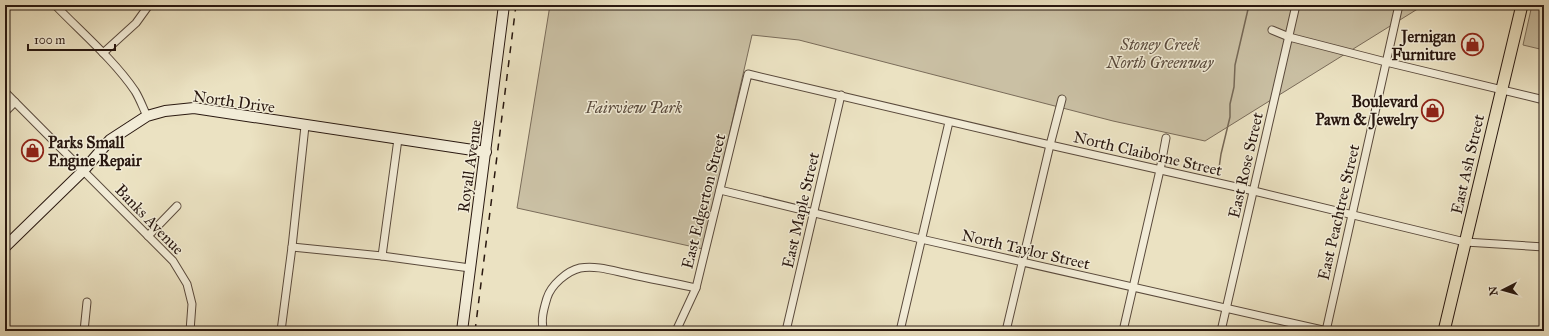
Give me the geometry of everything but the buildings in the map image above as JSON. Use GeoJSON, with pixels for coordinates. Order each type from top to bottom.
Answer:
{"type":"FeatureCollection","features":[{"type":"Feature","properties":{"kind":"main road","name":"East Ash Street"},"geometry":{"type":"LineString","coordinates":[[1444,331],[1522,5]]}},
{"type":"Feature","properties":{"kind":"street"},"geometry":{"type":"LineString","coordinates":[[55,5],[103,53],[129,82],[147,116]]}},
{"type":"Feature","properties":{"kind":"street"},"geometry":{"type":"LineString","coordinates":[[103,53],[136,23],[149,5]]}},
{"type":"Feature","properties":{"kind":"street","name":"Royall Avenue"},"geometry":{"type":"LineString","coordinates":[[462,331],[504,5]]}},
{"type":"Feature","properties":{"kind":"street","name":"East Rose Street"},"geometry":{"type":"LineString","coordinates":[[1221,331],[1296,5]]}},
{"type":"Feature","properties":{"kind":"street","name":"East Peachtree Street"},"geometry":{"type":"LineString","coordinates":[[1326,331],[1399,5]]}},
{"type":"Feature","properties":{"kind":"street"},"geometry":{"type":"LineString","coordinates":[[1272,30],[1289,37],[1386,62],[1544,100]]}},
{"type":"Feature","properties":{"kind":"street","name":"North Claiborne Street"},"geometry":{"type":"LineString","coordinates":[[748,74],[1050,146],[1254,191],[1466,242],[1544,247]]}},
{"type":"Feature","properties":{"kind":"street","name":"East Edgerton Street"},"geometry":{"type":"LineString","coordinates":[[676,331],[696,288],[748,74]]}},
{"type":"Feature","properties":{"kind":"street","name":"Banks Avenue"},"geometry":{"type":"LineString","coordinates":[[5,92],[174,261],[187,284],[192,304],[190,331]]}},
{"type":"Feature","properties":{"kind":"street","name":"East Maple Street"},"geometry":{"type":"LineString","coordinates":[[786,331],[841,95]]}},
{"type":"Feature","properties":{"kind":"street"},"geometry":{"type":"LineString","coordinates":[[1006,331],[1062,100]]}},
{"type":"Feature","properties":{"kind":"street"},"geometry":{"type":"LineString","coordinates":[[5,112],[15,102]]}},
{"type":"Feature","properties":{"kind":"street","name":"North Drive"},"geometry":{"type":"LineString","coordinates":[[5,248],[83,171],[110,140],[147,116],[165,111],[194,108],[305,126],[486,152]]}},
{"type":"Feature","properties":{"kind":"street"},"geometry":{"type":"LineString","coordinates":[[900,331],[949,122]]}},
{"type":"Feature","properties":{"kind":"street"},"geometry":{"type":"LineString","coordinates":[[281,331],[305,126]]}},
{"type":"Feature","properties":{"kind":"street"},"geometry":{"type":"LineString","coordinates":[[1123,331],[1166,138]]}},
{"type":"Feature","properties":{"kind":"street"},"geometry":{"type":"LineString","coordinates":[[382,256],[398,139]]}},
{"type":"Feature","properties":{"kind":"street","name":"North Taylor Street"},"geometry":{"type":"LineString","coordinates":[[720,190],[813,214],[1326,331]]}},
{"type":"Feature","properties":{"kind":"street"},"geometry":{"type":"LineString","coordinates":[[148,236],[177,206]]}},
{"type":"Feature","properties":{"kind":"street"},"geometry":{"type":"LineString","coordinates":[[292,247],[382,256],[470,268]]}},
{"type":"Feature","properties":{"kind":"street"},"geometry":{"type":"LineString","coordinates":[[544,331],[543,311],[549,292],[560,279],[572,271],[581,268],[597,268],[620,272],[696,288]]}},
{"type":"Feature","properties":{"kind":"street"},"geometry":{"type":"LineString","coordinates":[[84,331],[87,302]]}},
{"type":"Feature","properties":{"kind":"green space"},"geometry":{"type":"Polygon","coordinates":[[[550,5],[1424,5],[1205,141],[1113,121],[799,40],[752,35],[703,249],[517,208],[550,5]]]}},
{"type":"Feature","properties":{"kind":"green space"},"geometry":{"type":"Polygon","coordinates":[[[1532,5],[1544,5],[1544,50],[1523,45],[1532,5]]]}},
{"type":"Feature","properties":{"kind":"waterway"},"geometry":{"type":"LineString","coordinates":[[1218,175],[1221,154],[1230,117],[1230,104],[1234,87],[1235,65],[1249,5]]}},
{"type":"Feature","properties":{"kind":"railway"},"geometry":{"type":"LineString","coordinates":[[475,331],[516,5]]}},
{"type":"Feature","properties":{"kind":"place","name":"Jernigan Furniture"},"geometry":{"type":"Point","coordinates":[1472,45]}},
{"type":"Feature","properties":{"kind":"place","name":"Boulevard Pawn & Jewelry"},"geometry":{"type":"Point","coordinates":[1433,110]}},
{"type":"Feature","properties":{"kind":"place","name":"Parks Small Engine Repair"},"geometry":{"type":"Point","coordinates":[33,151]}},
{"type":"Feature","properties":{"kind":"park label","name":"Stoney Creek North Greenway"},"geometry":{"type":"Point","coordinates":[1160,53]}},
{"type":"Feature","properties":{"kind":"park label","name":"Fairview Park"},"geometry":{"type":"Point","coordinates":[634,107]}}]}
